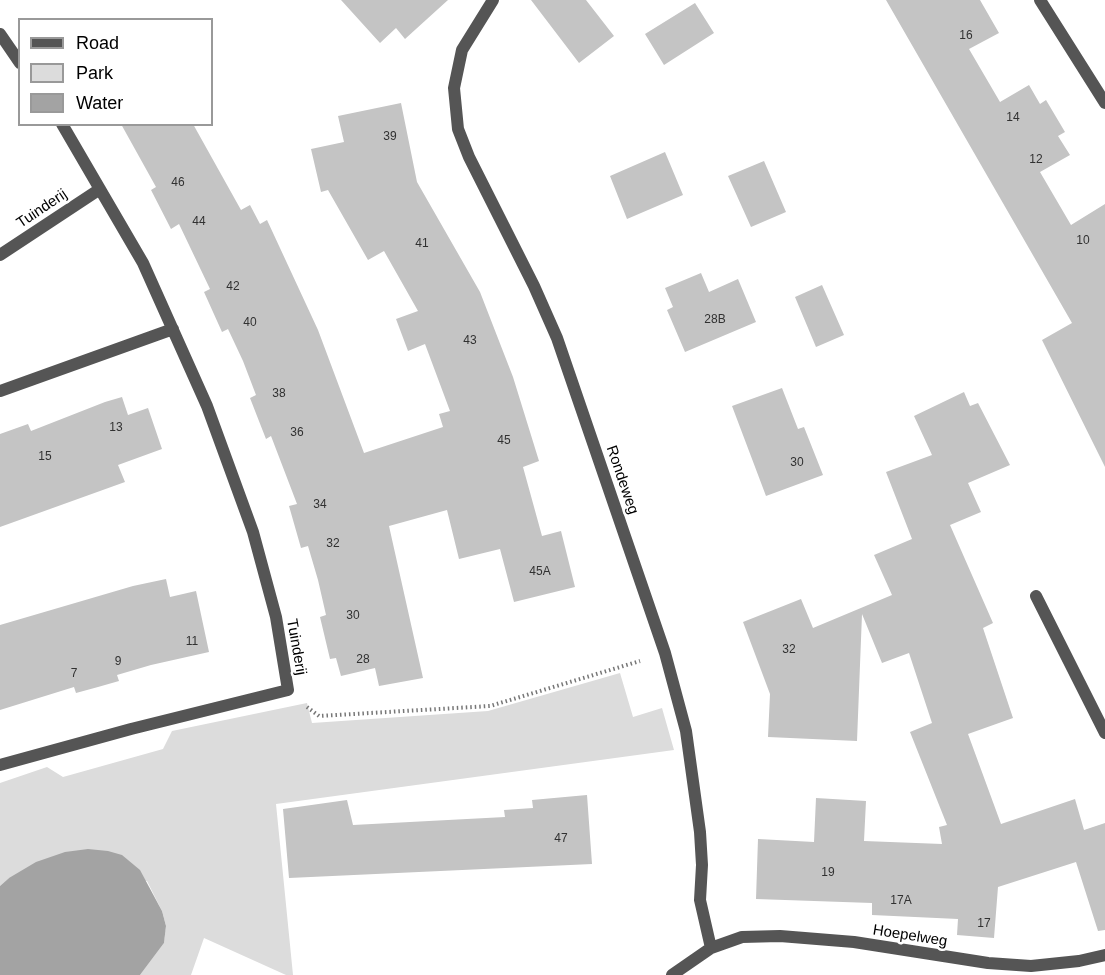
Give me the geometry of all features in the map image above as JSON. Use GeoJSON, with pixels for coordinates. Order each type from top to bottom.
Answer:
{"type":"FeatureCollection","features":[{"type":"Feature","properties":{"kind":"street","name":"Rondeweg"},"geometry":{"type":"LineString","coordinates":[[493,0],[462,50],[454,88],[458,129],[469,157],[557,338],[665,653],[686,731],[700,832],[702,865],[700,900],[711,948]]}},
{"type":"Feature","properties":{"kind":"street"},"geometry":{"type":"LineString","coordinates":[[1040,0],[1105,103]]}},
{"type":"Feature","properties":{"kind":"street"},"geometry":{"type":"LineString","coordinates":[[0,34],[18,60]]}},
{"type":"Feature","properties":{"kind":"street","name":"Tuinderij"},"geometry":{"type":"LineString","coordinates":[[0,765],[131,729],[288,690],[276,617],[253,532],[207,406],[142,263],[63,126]]}},
{"type":"Feature","properties":{"kind":"street","name":"Tuinderij"},"geometry":{"type":"LineString","coordinates":[[0,255],[100,189]]}},
{"type":"Feature","properties":{"kind":"street"},"geometry":{"type":"LineString","coordinates":[[0,391],[172,329]]}},
{"type":"Feature","properties":{"kind":"street"},"geometry":{"type":"LineString","coordinates":[[1036,596],[1105,733]]}},
{"type":"Feature","properties":{"kind":"street","name":"Hoepelweg"},"geometry":{"type":"LineString","coordinates":[[711,948],[742,937],[780,936],[854,942],[988,963],[1020,965],[1079,961],[1105,955]]}},
{"type":"Feature","properties":{"kind":"street"},"geometry":{"type":"LineString","coordinates":[[672,975],[711,948]]}},
{"type":"Feature","properties":{"kind":"path"},"geometry":{"type":"LineString","coordinates":[[288,690],[319,717],[490,706],[665,653]]}},
{"type":"Feature","properties":{"kind":"green space"},"geometry":{"type":"Polygon","coordinates":[[[620,673],[633,717],[662,708],[674,750],[276,804],[293,975],[286,975],[204,938],[191,975],[140,975],[164,943],[166,926],[162,911],[147,881],[9,878],[0,886],[0,783],[47,767],[63,777],[163,749],[172,731],[307,703],[312,723],[488,711],[620,673]]]}},
{"type":"Feature","properties":{"kind":"water"},"geometry":{"type":"Polygon","coordinates":[[[88,849],[122,855],[140,870],[162,911],[166,926],[164,943],[140,975],[0,975],[0,886],[36,862],[65,852],[88,849]]]}},
{"type":"Feature","properties":{"kind":"building"},"geometry":{"type":"Polygon","coordinates":[[[341,0],[448,0],[405,39],[396,28],[380,43],[341,0]]]}},
{"type":"Feature","properties":{"kind":"building"},"geometry":{"type":"Polygon","coordinates":[[[531,0],[586,0],[614,36],[579,63],[531,0]]]}},
{"type":"Feature","properties":{"kind":"building"},"geometry":{"type":"Polygon","coordinates":[[[886,0],[980,0],[999,33],[969,49],[1000,102],[1029,85],[1040,104],[1046,100],[1065,132],[1058,136],[1070,155],[1040,172],[1071,225],[1105,204],[1105,467],[1042,340],[1072,323],[886,0]]]}},
{"type":"Feature","properties":{"kind":"building"},"geometry":{"type":"Polygon","coordinates":[[[695,3],[714,33],[664,65],[645,34],[695,3]]]}},
{"type":"Feature","properties":{"kind":"building"},"geometry":{"type":"Polygon","coordinates":[[[401,103],[417,182],[480,292],[513,377],[539,461],[523,467],[542,536],[561,531],[575,587],[514,602],[500,549],[459,559],[447,510],[389,526],[423,678],[379,686],[375,668],[341,676],[336,658],[330,659],[320,617],[326,615],[318,580],[308,546],[301,548],[289,506],[297,504],[271,436],[266,439],[250,398],[256,395],[243,361],[228,329],[222,332],[204,292],[210,289],[179,224],[171,229],[151,190],[156,187],[122,126],[194,126],[241,210],[250,205],[260,224],[267,220],[318,330],[364,453],[443,427],[439,414],[450,411],[425,344],[408,351],[396,319],[418,311],[384,251],[368,260],[328,190],[321,192],[311,149],[344,142],[338,116],[401,103]]]}},
{"type":"Feature","properties":{"kind":"building"},"geometry":{"type":"Polygon","coordinates":[[[665,152],[683,195],[627,219],[610,176],[665,152]]]}},
{"type":"Feature","properties":{"kind":"building"},"geometry":{"type":"Polygon","coordinates":[[[764,161],[786,212],[751,227],[728,176],[764,161]]]}},
{"type":"Feature","properties":{"kind":"building"},"geometry":{"type":"Polygon","coordinates":[[[701,273],[709,292],[738,279],[756,322],[685,352],[667,310],[673,307],[665,288],[701,273]]]}},
{"type":"Feature","properties":{"kind":"building"},"geometry":{"type":"Polygon","coordinates":[[[822,285],[844,335],[816,347],[795,297],[822,285]]]}},
{"type":"Feature","properties":{"kind":"building"},"geometry":{"type":"Polygon","coordinates":[[[782,388],[798,429],[804,427],[823,475],[766,496],[732,406],[782,388]]]}},
{"type":"Feature","properties":{"kind":"building"},"geometry":{"type":"Polygon","coordinates":[[[964,392],[970,406],[978,403],[1010,465],[968,483],[981,512],[950,525],[993,623],[983,628],[1013,718],[968,734],[1001,824],[1075,799],[1084,830],[1105,823],[1105,930],[1098,931],[1076,862],[998,887],[994,938],[957,935],[958,919],[872,915],[872,903],[756,899],[758,839],[814,842],[816,798],[866,801],[864,841],[942,844],[939,827],[947,825],[910,732],[932,723],[909,653],[882,663],[862,614],[857,741],[768,737],[770,694],[743,622],[801,599],[813,628],[892,595],[874,555],[912,539],[886,472],[932,455],[914,416],[964,392]]]}},
{"type":"Feature","properties":{"kind":"building"},"geometry":{"type":"Polygon","coordinates":[[[122,397],[128,415],[148,408],[162,449],[118,465],[125,482],[0,527],[0,434],[28,424],[31,431],[122,397]]]}},
{"type":"Feature","properties":{"kind":"building"},"geometry":{"type":"Polygon","coordinates":[[[166,579],[170,597],[196,591],[209,652],[117,675],[119,681],[98,687],[76,693],[74,687],[0,710],[0,625],[133,586],[166,579]]]}},
{"type":"Feature","properties":{"kind":"building"},"geometry":{"type":"Polygon","coordinates":[[[587,795],[592,864],[289,878],[283,809],[347,800],[353,825],[505,817],[504,810],[533,808],[532,800],[587,795]]]}}]}
